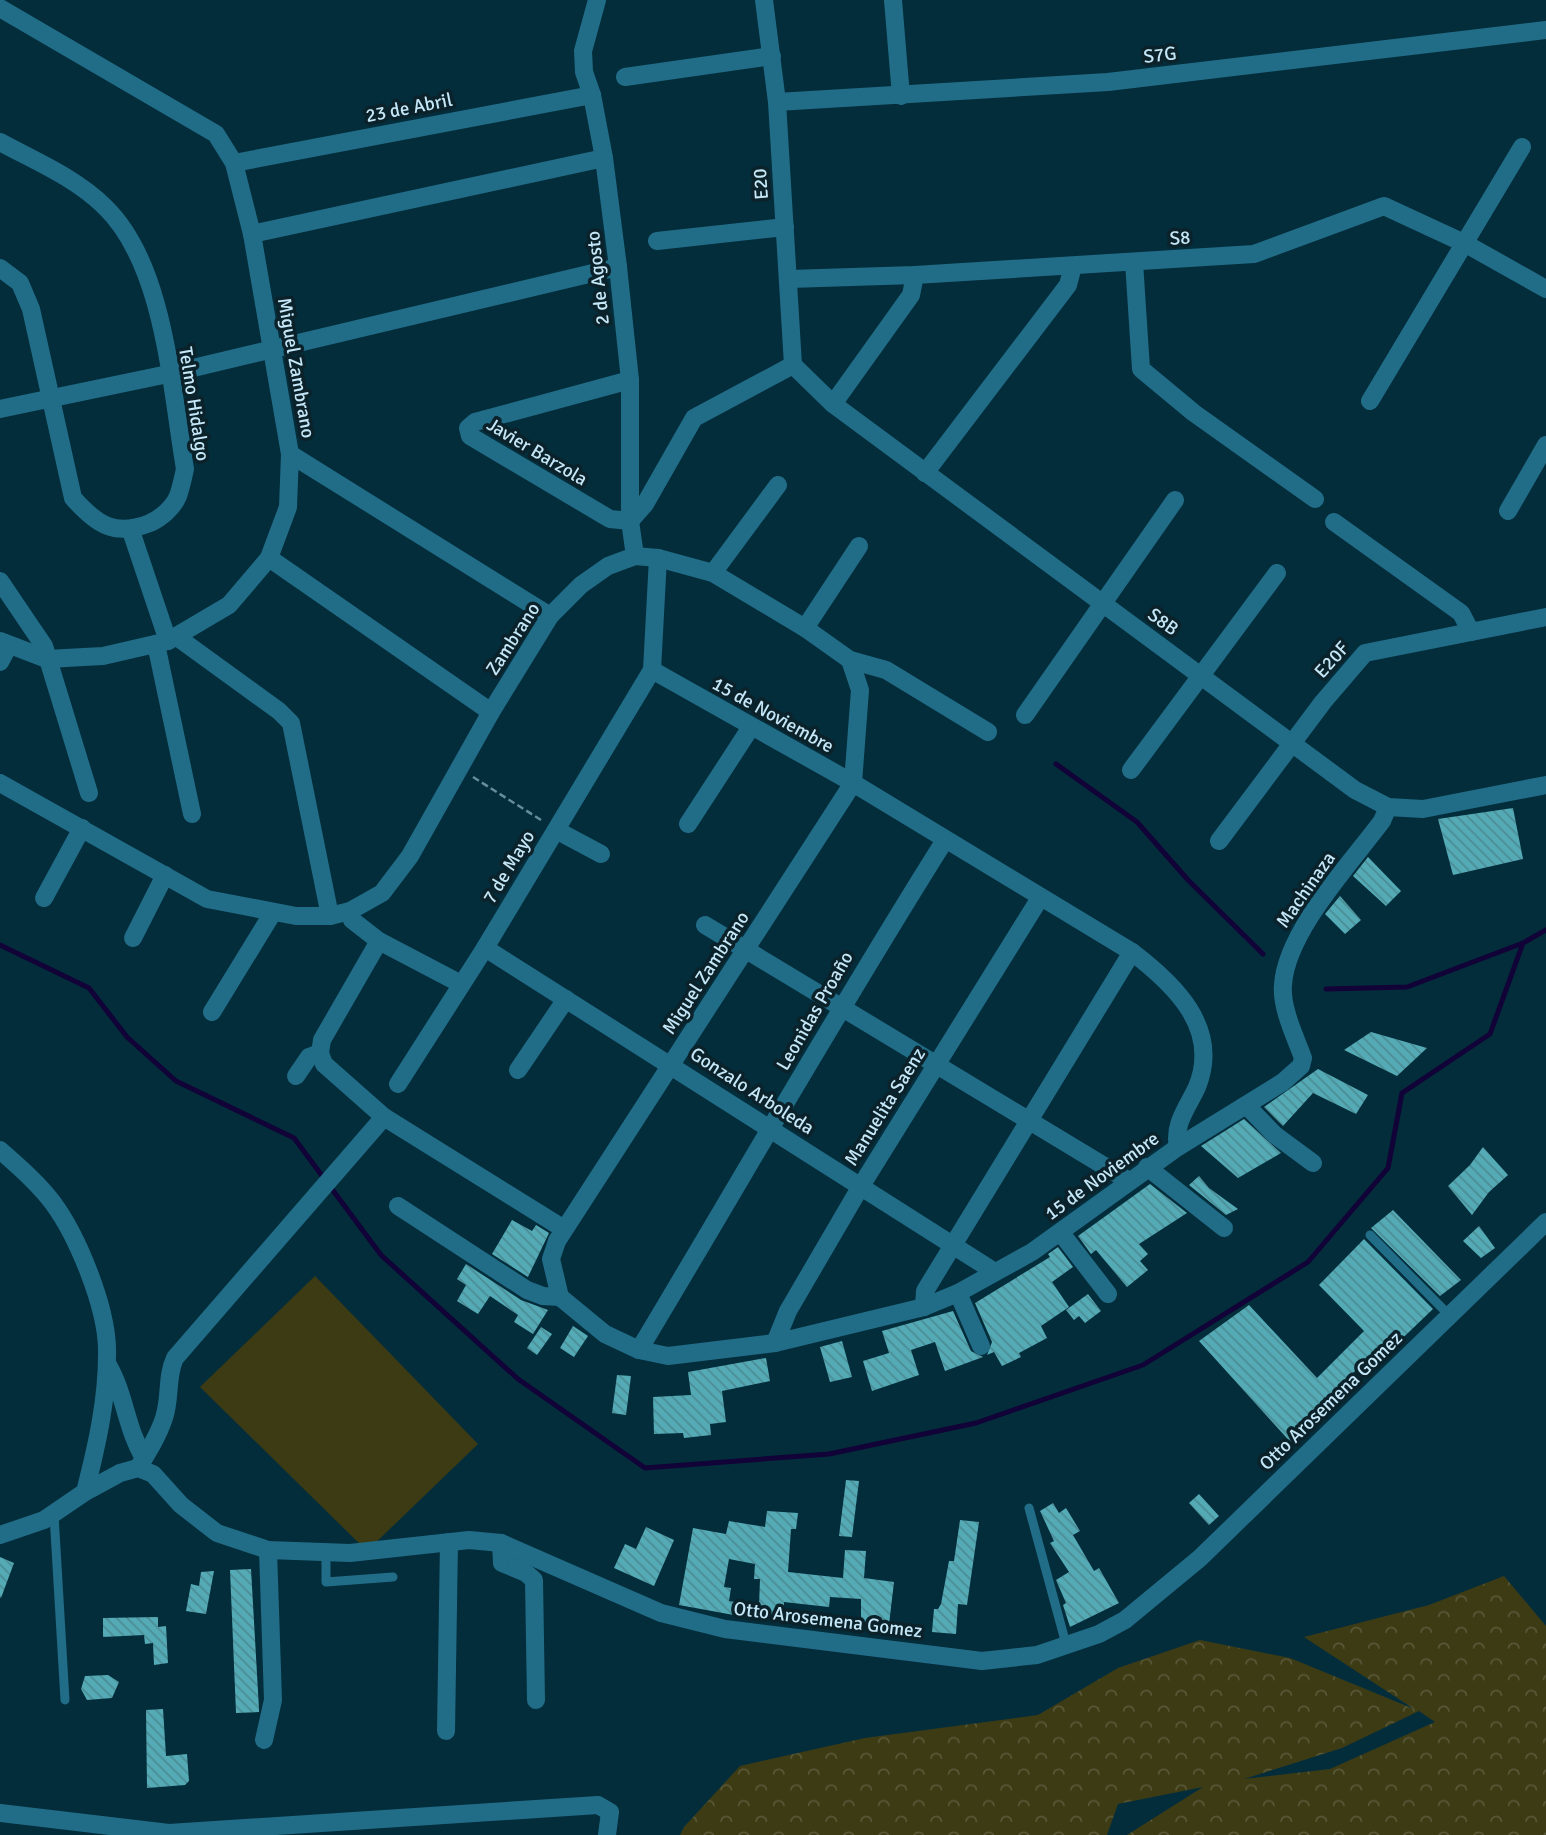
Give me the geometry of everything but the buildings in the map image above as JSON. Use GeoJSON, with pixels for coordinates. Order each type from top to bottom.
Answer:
{"type":"FeatureCollection","features":[{"type":"Feature","properties":{"kind":"street","name":"2 de Agosto"},"geometry":{"type":"LineString","coordinates":[[597,0],[583,51],[584,72],[592,95],[604,158],[630,380],[630,521],[635,556]]}},
{"type":"Feature","properties":{"kind":"street","name":"E20"},"geometry":{"type":"LineString","coordinates":[[764,0],[777,102],[793,365]]}},
{"type":"Feature","properties":{"kind":"street"},"geometry":{"type":"LineString","coordinates":[[893,0],[901,96]]}},
{"type":"Feature","properties":{"kind":"street","name":"Miguel Zambrano"},"geometry":{"type":"LineString","coordinates":[[0,8],[216,134],[234,163],[251,234],[290,454],[288,507],[269,558],[229,605],[167,640],[103,656],[47,659],[4,643]]}},
{"type":"Feature","properties":{"kind":"street","name":"S7G"},"geometry":{"type":"LineString","coordinates":[[777,102],[1108,82],[1546,30]]}},
{"type":"Feature","properties":{"kind":"street"},"geometry":{"type":"LineString","coordinates":[[625,77],[772,56]]}},
{"type":"Feature","properties":{"kind":"street","name":"23 de Abril"},"geometry":{"type":"LineString","coordinates":[[234,163],[592,95]]}},
{"type":"Feature","properties":{"kind":"street","name":"Telmo Hidalgo"},"geometry":{"type":"LineString","coordinates":[[0,142],[78,185],[103,205],[126,229],[143,261],[154,294],[185,469],[177,497],[160,519],[131,531]]}},
{"type":"Feature","properties":{"kind":"street"},"geometry":{"type":"LineString","coordinates":[[1370,401],[1522,147]]}},
{"type":"Feature","properties":{"kind":"street"},"geometry":{"type":"LineString","coordinates":[[251,234],[604,158]]}},
{"type":"Feature","properties":{"kind":"street","name":"S8"},"geometry":{"type":"LineString","coordinates":[[789,279],[915,275],[1254,254],[1384,206],[1466,244],[1546,289]]}},
{"type":"Feature","properties":{"kind":"street"},"geometry":{"type":"LineString","coordinates":[[657,241],[785,227]]}},
{"type":"Feature","properties":{"kind":"street"},"geometry":{"type":"LineString","coordinates":[[1134,262],[1142,369],[1194,413],[1315,499]]}},
{"type":"Feature","properties":{"kind":"street"},"geometry":{"type":"LineString","coordinates":[[925,473],[1068,285],[1073,266]]}},
{"type":"Feature","properties":{"kind":"street"},"geometry":{"type":"LineString","coordinates":[[0,409],[168,374],[618,267]]}},
{"type":"Feature","properties":{"kind":"street"},"geometry":{"type":"LineString","coordinates":[[0,268],[20,283],[31,309],[73,498],[89,515],[109,527],[131,531],[167,640],[192,814]]}},
{"type":"Feature","properties":{"kind":"street"},"geometry":{"type":"LineString","coordinates":[[833,404],[911,295],[915,275]]}},
{"type":"Feature","properties":{"kind":"street"},"geometry":{"type":"LineString","coordinates":[[630,521],[645,504],[694,418],[793,365]]}},
{"type":"Feature","properties":{"kind":"street","name":"S8B"},"geometry":{"type":"LineString","coordinates":[[793,365],[833,404],[1355,790],[1388,807],[1423,809],[1546,785]]}},
{"type":"Feature","properties":{"kind":"street","name":"Javier Barzola"},"geometry":{"type":"LineString","coordinates":[[630,380],[475,422],[468,428],[470,436],[610,519],[630,521]]}},
{"type":"Feature","properties":{"kind":"street"},"geometry":{"type":"LineString","coordinates":[[1508,511],[1546,446]]}},
{"type":"Feature","properties":{"kind":"street"},"geometry":{"type":"LineString","coordinates":[[290,454],[551,616]]}},
{"type":"Feature","properties":{"kind":"street"},"geometry":{"type":"LineString","coordinates":[[713,573],[778,485]]}},
{"type":"Feature","properties":{"kind":"street"},"geometry":{"type":"LineString","coordinates":[[1025,715],[1175,500]]}},
{"type":"Feature","properties":{"kind":"street"},"geometry":{"type":"LineString","coordinates":[[1334,523],[1461,613],[1471,632]]}},
{"type":"Feature","properties":{"kind":"street"},"geometry":{"type":"LineString","coordinates":[[805,628],[859,546]]}},
{"type":"Feature","properties":{"kind":"street","name":"Zambrano"},"geometry":{"type":"LineString","coordinates":[[0,782],[207,899],[272,914],[330,916],[350,911],[382,893],[410,856],[491,712],[551,616],[581,585],[608,566],[635,556],[659,558],[713,573],[805,628],[850,660],[886,670],[988,732]]}},
{"type":"Feature","properties":{"kind":"street"},"geometry":{"type":"LineString","coordinates":[[269,558],[491,712]]}},
{"type":"Feature","properties":{"kind":"street"},"geometry":{"type":"LineString","coordinates":[[652,670],[659,558]]}},
{"type":"Feature","properties":{"kind":"street"},"geometry":{"type":"LineString","coordinates":[[1131,770],[1277,573]]}},
{"type":"Feature","properties":{"kind":"street"},"geometry":{"type":"LineString","coordinates":[[0,581],[44,646],[89,793]]}},
{"type":"Feature","properties":{"kind":"street","name":"E20F"},"geometry":{"type":"LineString","coordinates":[[1219,841],[1365,653],[1546,617]]}},
{"type":"Feature","properties":{"kind":"street"},"geometry":{"type":"LineString","coordinates":[[167,640],[279,710],[291,723],[330,916]]}},
{"type":"Feature","properties":{"kind":"street"},"geometry":{"type":"LineString","coordinates":[[0,662],[4,643]]}},
{"type":"Feature","properties":{"kind":"street","name":"Miguel Zambrano"},"geometry":{"type":"LineString","coordinates":[[559,1297],[551,1259],[556,1241],[673,1065],[853,783],[860,727],[860,690],[850,660]]}},
{"type":"Feature","properties":{"kind":"street","name":"15 de Noviembre"},"geometry":{"type":"LineString","coordinates":[[559,1297],[605,1334],[639,1350],[668,1356],[694,1355],[775,1343],[924,1307],[958,1293],[1061,1233],[1147,1167],[1178,1147],[1175,1134],[1198,1084],[1202,1040],[1197,1021],[1182,997],[1160,974],[1132,952],[853,783],[652,670]]}},
{"type":"Feature","properties":{"kind":"street","name":"7 de Mayo"},"geometry":{"type":"LineString","coordinates":[[398,1084],[485,948],[652,670]]}},
{"type":"Feature","properties":{"kind":"street"},"geometry":{"type":"LineString","coordinates":[[688,824],[751,727]]}},
{"type":"Feature","properties":{"kind":"street","name":"Machinaza"},"geometry":{"type":"LineString","coordinates":[[1178,1147],[1246,1105],[1301,1066],[1303,1058],[1282,988],[1287,961],[1297,936],[1382,821],[1388,807]]}},
{"type":"Feature","properties":{"kind":"street"},"geometry":{"type":"LineString","coordinates":[[44,898],[82,828]]}},
{"type":"Feature","properties":{"kind":"street"},"geometry":{"type":"LineString","coordinates":[[556,830],[601,854]]}},
{"type":"Feature","properties":{"kind":"street","name":"Leonidas Proaño"},"geometry":{"type":"LineString","coordinates":[[639,1350],[771,1129],[841,1005],[945,840]]}},
{"type":"Feature","properties":{"kind":"street"},"geometry":{"type":"LineString","coordinates":[[133,938],[165,875]]}},
{"type":"Feature","properties":{"kind":"street","name":"Manuelita Saenz"},"geometry":{"type":"LineString","coordinates":[[775,1343],[788,1311],[861,1186],[1040,898]]}},
{"type":"Feature","properties":{"kind":"street"},"geometry":{"type":"LineString","coordinates":[[350,911],[352,920],[379,941],[461,984]]}},
{"type":"Feature","properties":{"kind":"street"},"geometry":{"type":"LineString","coordinates":[[212,1012],[272,914]]}},
{"type":"Feature","properties":{"kind":"street"},"geometry":{"type":"LineString","coordinates":[[705,925],[1129,1181]]}},
{"type":"Feature","properties":{"kind":"street"},"geometry":{"type":"LineString","coordinates":[[379,941],[322,1041],[320,1053],[324,1064],[384,1117],[564,1229]]}},
{"type":"Feature","properties":{"kind":"street","name":"Gonzalo Arboleda"},"geometry":{"type":"LineString","coordinates":[[485,948],[995,1272]]}},
{"type":"Feature","properties":{"kind":"street"},"geometry":{"type":"LineString","coordinates":[[924,1307],[926,1291],[1132,952]]}},
{"type":"Feature","properties":{"kind":"street"},"geometry":{"type":"LineString","coordinates":[[518,1070],[566,999]]}},
{"type":"Feature","properties":{"kind":"street"},"geometry":{"type":"LineString","coordinates":[[296,1076],[309,1057],[320,1053]]}},
{"type":"Feature","properties":{"kind":"street"},"geometry":{"type":"LineString","coordinates":[[1246,1105],[1275,1135],[1313,1163]]}},
{"type":"Feature","properties":{"kind":"street"},"geometry":{"type":"LineString","coordinates":[[0,1535],[44,1520],[85,1492],[141,1463],[164,1417],[169,1372],[175,1358],[384,1117]]}},
{"type":"Feature","properties":{"kind":"street"},"geometry":{"type":"LineString","coordinates":[[0,1150],[54,1204],[76,1243],[92,1284],[103,1327],[107,1363],[101,1423],[85,1492]]}},
{"type":"Feature","properties":{"kind":"street"},"geometry":{"type":"LineString","coordinates":[[1147,1167],[1224,1228]]}},
{"type":"Feature","properties":{"kind":"street"},"geometry":{"type":"LineString","coordinates":[[398,1206],[527,1290],[543,1296],[559,1297]]}},
{"type":"Feature","properties":{"kind":"street","name":"Otto Arosemena Gomez"},"geometry":{"type":"LineString","coordinates":[[141,1463],[181,1505],[218,1533],[268,1550],[326,1553],[449,1542],[501,1543],[661,1613],[725,1629],[982,1661],[1037,1655],[1099,1634],[1125,1620],[1200,1558],[1546,1222]]}},
{"type":"Feature","properties":{"kind":"street"},"geometry":{"type":"LineString","coordinates":[[1061,1233],[1108,1294]]}},
{"type":"Feature","properties":{"kind":"street"},"geometry":{"type":"LineString","coordinates":[[958,1293],[981,1346]]}},
{"type":"Feature","properties":{"kind":"street"},"geometry":{"type":"LineString","coordinates":[[107,1363],[119,1384],[141,1463]]}},
{"type":"Feature","properties":{"kind":"street"},"geometry":{"type":"LineString","coordinates":[[446,1731],[449,1542]]}},
{"type":"Feature","properties":{"kind":"street"},"geometry":{"type":"LineString","coordinates":[[501,1543],[502,1563],[526,1573],[534,1580],[536,1700]]}},
{"type":"Feature","properties":{"kind":"street"},"geometry":{"type":"LineString","coordinates":[[264,1741],[273,1700],[268,1550]]}},
{"type":"Feature","properties":{"kind":"street"},"geometry":{"type":"LineString","coordinates":[[0,1813],[169,1833],[598,1805],[610,1812],[607,1835]]}},
{"type":"Feature","properties":{"kind":"lane"},"geometry":{"type":"LineString","coordinates":[[1370,1235],[1450,1316]]}},
{"type":"Feature","properties":{"kind":"lane"},"geometry":{"type":"LineString","coordinates":[[1028,1508],[1066,1644]]}},
{"type":"Feature","properties":{"kind":"lane"},"geometry":{"type":"LineString","coordinates":[[54,1513],[65,1700]]}},
{"type":"Feature","properties":{"kind":"lane"},"geometry":{"type":"LineString","coordinates":[[326,1553],[326,1582],[393,1577]]}},
{"type":"Feature","properties":{"kind":"path"},"geometry":{"type":"LineString","coordinates":[[461,769],[556,830]]}},
{"type":"Feature","properties":{"kind":"green space"},"geometry":{"type":"Polygon","coordinates":[[[315,1276],[478,1444],[367,1551],[200,1387],[315,1276]]]}},
{"type":"Feature","properties":{"kind":"green space"},"geometry":{"type":"Polygon","coordinates":[[[1504,1576],[1546,1626],[1546,1835],[1127,1835],[1203,1787],[1118,1804],[1107,1835],[680,1835],[684,1827],[740,1766],[865,1738],[1038,1715],[1118,1668],[1200,1640],[1290,1658],[1414,1709],[1304,1637],[1429,1605],[1504,1576]],[[1419,1711],[1342,1748],[1244,1779],[1330,1769],[1435,1722],[1419,1711]]]}},
{"type":"Feature","properties":{"kind":"waterway"},"geometry":{"type":"LineString","coordinates":[[1056,764],[1137,822],[1188,880],[1263,954]]}},
{"type":"Feature","properties":{"kind":"waterway"},"geometry":{"type":"LineString","coordinates":[[0,945],[89,988],[127,1037],[176,1081],[294,1138],[381,1255],[518,1379],[645,1468],[829,1454],[976,1423],[1143,1365],[1308,1262],[1388,1168],[1402,1093],[1490,1034],[1523,943],[1546,930]]}},
{"type":"Feature","properties":{"kind":"waterway"},"geometry":{"type":"LineString","coordinates":[[1326,989],[1407,987],[1523,943]]}}]}
